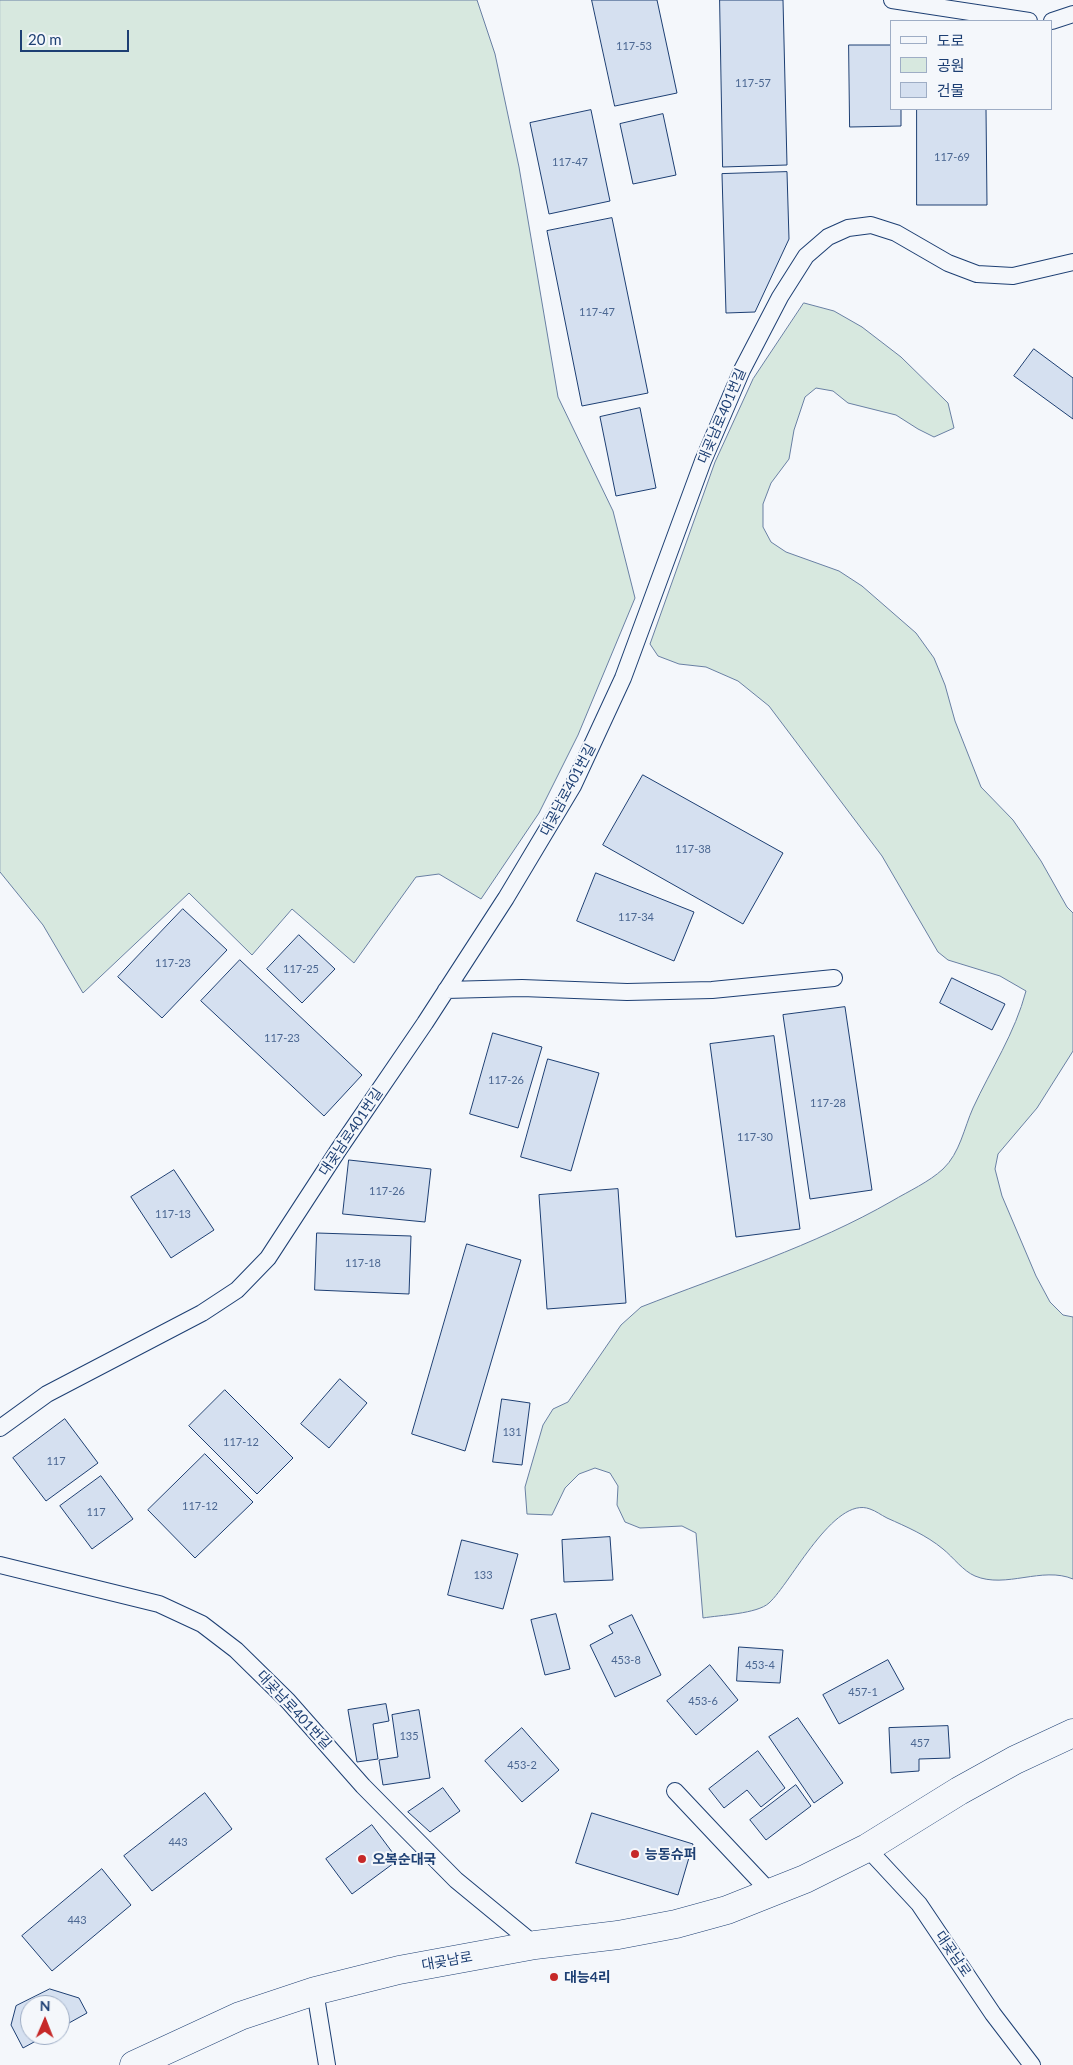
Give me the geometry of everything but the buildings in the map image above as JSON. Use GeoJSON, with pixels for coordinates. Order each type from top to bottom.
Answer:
{"type":"FeatureCollection","features":[{"type":"Feature","properties":{"kind":"street","name":"대곶남로"},"geometry":{"type":"LineString","coordinates":[[134,2065],[240,2016],[315,1990],[399,1970],[535,1945],[618,1935],[676,1924],[727,1910],[805,1879],[867,1848],[958,1791],[1015,1760],[1073,1733]]}},
{"type":"Feature","properties":{"kind":"lane"},"geometry":{"type":"LineString","coordinates":[[892,0],[1022,20]]}},
{"type":"Feature","properties":{"kind":"lane"},"geometry":{"type":"LineString","coordinates":[[1053,21],[1073,14]]}},
{"type":"Feature","properties":{"kind":"lane","name":"대곶남로401번길"},"geometry":{"type":"LineString","coordinates":[[0,1428],[47,1394],[202,1313],[238,1290],[268,1258],[338,1149],[506,898],[573,786],[623,678],[703,461],[742,370],[780,297],[806,256],[828,237],[848,228],[871,225],[896,233],[948,263],[977,274],[1013,276],[1073,262]]}},
{"type":"Feature","properties":{"kind":"lane"},"geometry":{"type":"LineString","coordinates":[[446,990],[522,988],[627,992],[712,990],[834,978]]}},
{"type":"Feature","properties":{"kind":"lane","name":"대곶남로401번길"},"geometry":{"type":"LineString","coordinates":[[0,1565],[159,1604],[202,1624],[236,1650],[288,1702],[362,1786],[456,1880],[535,1945]]}},
{"type":"Feature","properties":{"kind":"lane"},"geometry":{"type":"LineString","coordinates":[[675,1790],[771,1893]]}},
{"type":"Feature","properties":{"kind":"lane","name":"대곶남로"},"geometry":{"type":"LineString","coordinates":[[867,1848],[920,1904],[993,2014],[1032,2065]]}},
{"type":"Feature","properties":{"kind":"lane"},"geometry":{"type":"LineString","coordinates":[[315,1990],[327,2065]]}},
{"type":"Feature","properties":{"kind":"green space"},"geometry":{"type":"Polygon","coordinates":[[[0,0],[477,0],[495,54],[519,167],[558,397],[613,511],[635,598],[578,735],[539,813],[481,899],[439,874],[416,877],[354,963],[292,909],[252,955],[189,893],[83,993],[43,925],[0,872],[0,0]]]}},
{"type":"Feature","properties":{"kind":"green space"},"geometry":{"type":"Polygon","coordinates":[[[804,303],[834,311],[862,327],[901,357],[948,403],[954,428],[934,437],[896,415],[848,403],[833,391],[816,388],[805,397],[794,430],[789,459],[771,483],[763,504],[763,527],[771,542],[786,552],[839,571],[862,586],[916,633],[934,658],[945,685],[955,721],[981,787],[1013,820],[1041,861],[1067,907],[1073,913],[1073,1051],[1037,1108],[998,1154],[995,1169],[1002,1196],[1036,1276],[1050,1302],[1063,1315],[1073,1317],[1073,1579],[1049,1575],[999,1580],[975,1576],[937,1544],[923,1535],[870,1509],[856,1508],[842,1515],[828,1527],[769,1603],[756,1610],[703,1618],[696,1533],[682,1526],[640,1528],[625,1522],[617,1505],[618,1486],[610,1473],[595,1468],[579,1474],[565,1488],[552,1515],[527,1514],[525,1487],[543,1425],[553,1409],[568,1402],[621,1325],[641,1307],[832,1232],[919,1186],[943,1169],[958,1148],[973,1108],[1016,1022],[1026,991],[1000,976],[948,960],[938,952],[882,856],[769,706],[738,681],[706,667],[679,664],[658,656],[650,644],[715,462],[753,379],[804,303]]]}},
{"type":"Feature","properties":{"kind":"place","name":"능동슈퍼"},"geometry":{"type":"Point","coordinates":[635,1854]}},
{"type":"Feature","properties":{"kind":"place","name":"오복순대국"},"geometry":{"type":"Point","coordinates":[362,1859]}},
{"type":"Feature","properties":{"kind":"place","name":"대능4리"},"geometry":{"type":"Point","coordinates":[554,1977]}}]}
